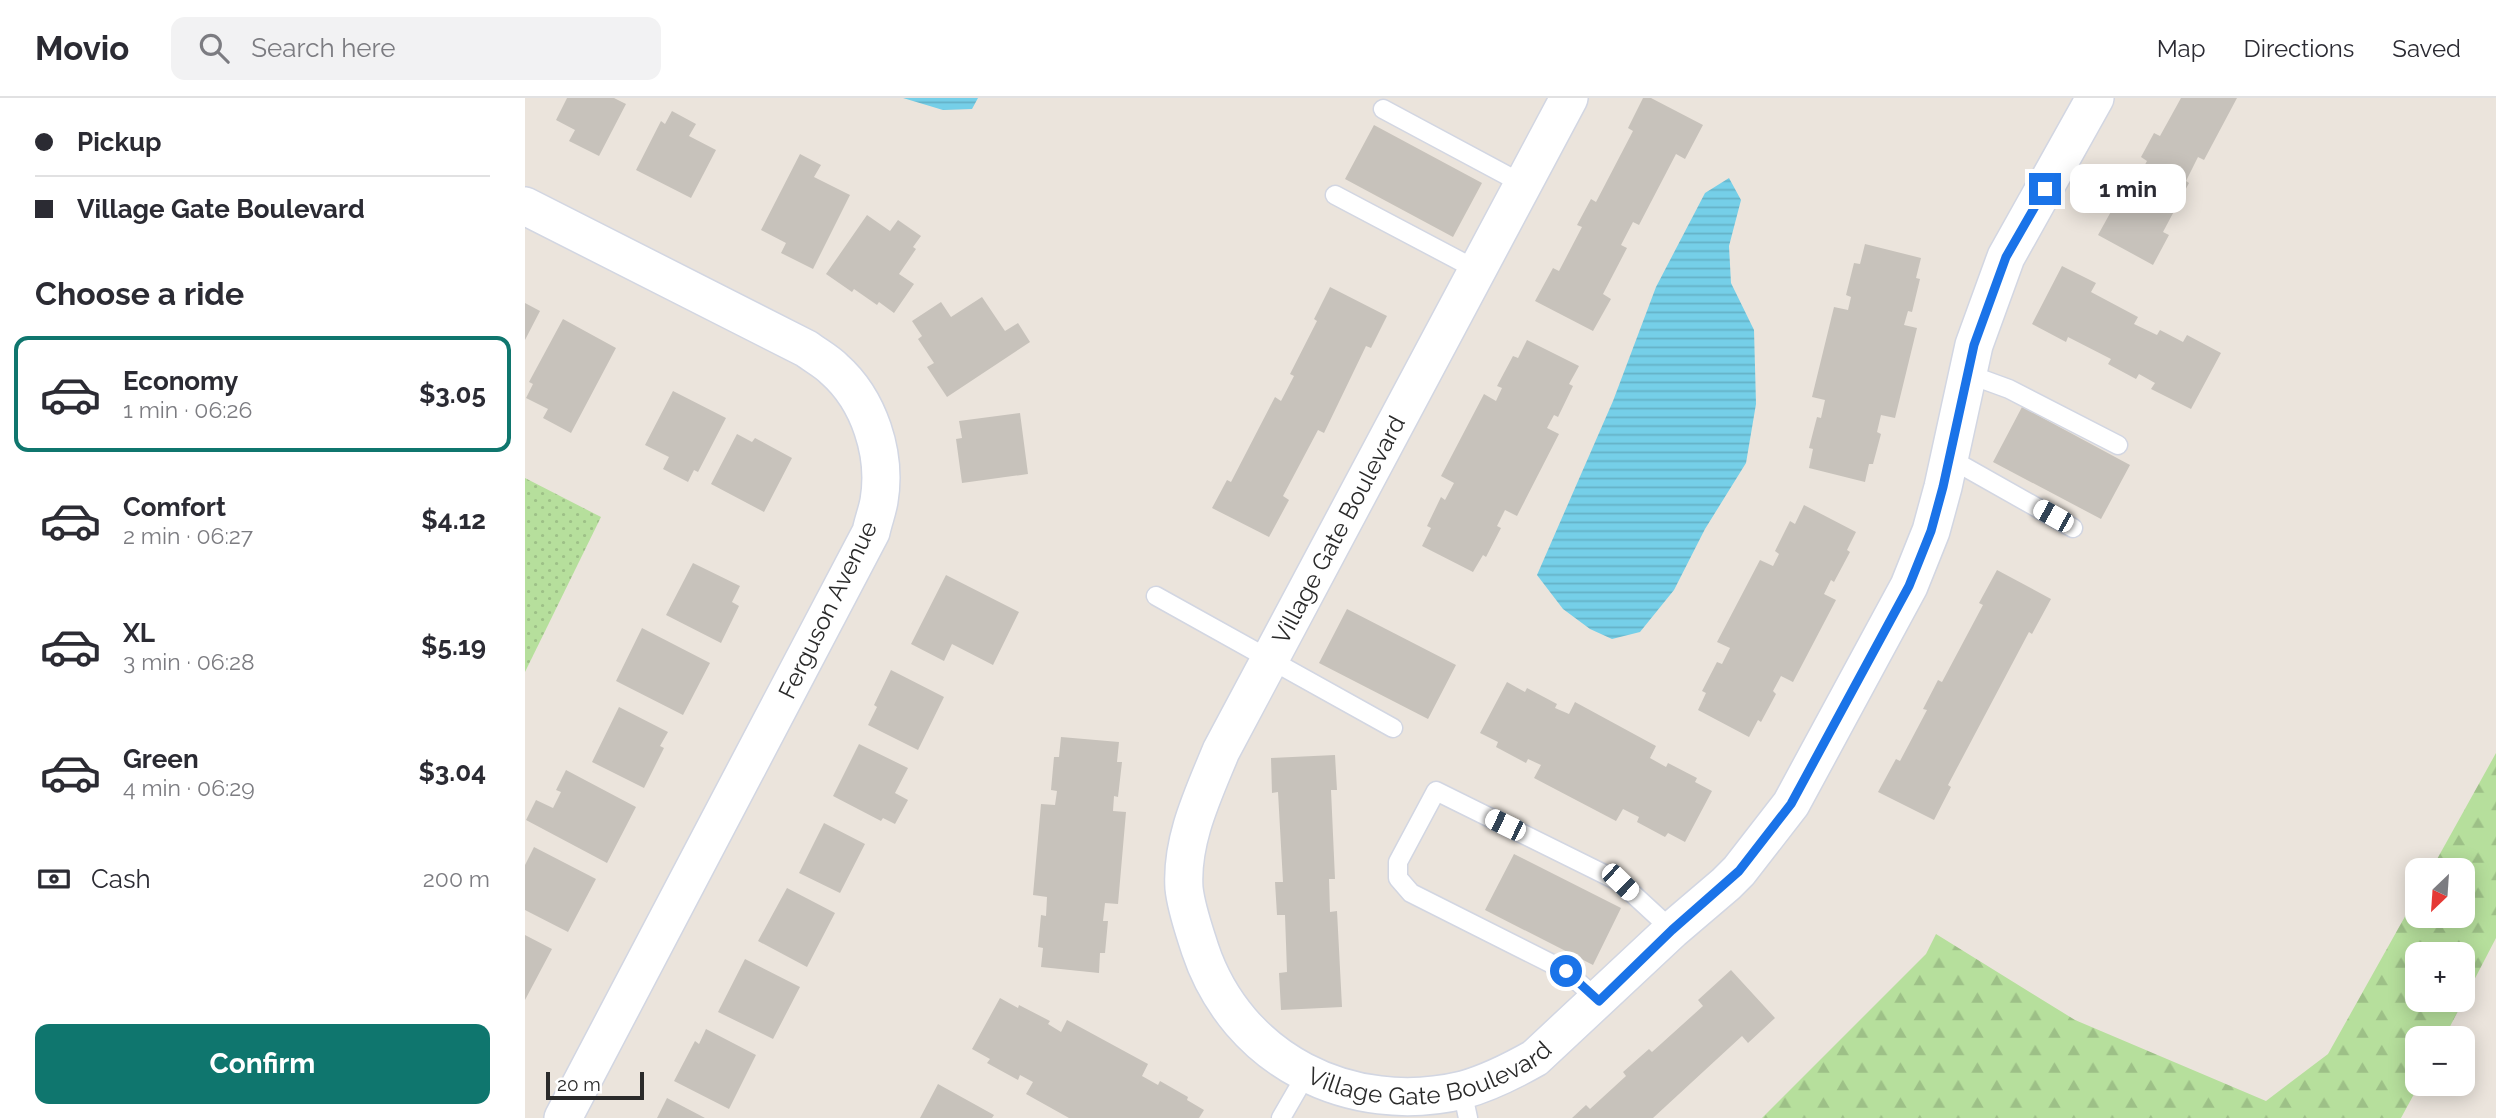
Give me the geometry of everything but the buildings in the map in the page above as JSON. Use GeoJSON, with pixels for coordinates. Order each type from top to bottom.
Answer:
{"type":"FeatureCollection","features":[{"type":"Feature","properties":{"kind":"street","name":"Village Gate Boulevard"},"geometry":{"type":"LineString","coordinates":[[1569,98],[1221,751],[1186,845],[1184,889],[1193,928],[1205,963],[1222,999],[1246,1029],[1269,1051],[1307,1073],[1384,1107],[1419,1095],[1465,1104],[1535,1058],[1739,871],[1791,804],[1909,586],[1931,531],[1974,345],[2006,257],[2095,98]]}},
{"type":"Feature","properties":{"kind":"street","name":"Ferguson Avenue"},"geometry":{"type":"LineString","coordinates":[[525,206],[807,349],[825,362],[859,399],[874,432],[881,467],[879,500],[871,532],[563,1118]]}},
{"type":"Feature","properties":{"kind":"lane"},"geometry":{"type":"LineString","coordinates":[[1383,109],[1523,184]]}},
{"type":"Feature","properties":{"kind":"lane"},"geometry":{"type":"LineString","coordinates":[[1335,195],[1477,270]]}},
{"type":"Feature","properties":{"kind":"lane"},"geometry":{"type":"LineString","coordinates":[[1968,374],[2009,389],[2118,445]]}},
{"type":"Feature","properties":{"kind":"lane"},"geometry":{"type":"LineString","coordinates":[[1949,458],[2073,528]]}},
{"type":"Feature","properties":{"kind":"lane"},"geometry":{"type":"LineString","coordinates":[[1156,596],[1393,728]]}},
{"type":"Feature","properties":{"kind":"lane"},"geometry":{"type":"LineString","coordinates":[[1599,1001],[1566,971],[1411,893],[1398,878],[1398,862],[1436,791],[1620,882],[1672,930]]}},
{"type":"Feature","properties":{"kind":"lane"},"geometry":{"type":"LineString","coordinates":[[1281,1118],[1307,1073]]}},
{"type":"Feature","properties":{"kind":"green space"},"geometry":{"type":"Polygon","coordinates":[[[525,478],[601,517],[525,672],[525,478]]]}},
{"type":"Feature","properties":{"kind":"green space"},"geometry":{"type":"Polygon","coordinates":[[[2496,753],[2496,938],[2475,978],[2475,942],[2405,942],[2405,1012],[2458,1012],[2450,1026],[2405,1026],[2405,1096],[2413,1096],[2401,1118],[1762,1118],[1926,954],[1936,934],[2075,1020],[2266,1101],[2328,1054],[2405,916],[2405,928],[2475,928],[2475,858],[2438,858],[2496,753]]]}},
{"type":"Feature","properties":{"kind":"water"},"geometry":{"type":"Polygon","coordinates":[[[903,98],[978,98],[972,109],[943,110],[903,98]]]}},
{"type":"Feature","properties":{"kind":"water"},"geometry":{"type":"Polygon","coordinates":[[[1729,178],[1741,200],[1729,246],[1731,283],[1754,330],[1756,404],[1746,463],[1705,529],[1674,590],[1640,632],[1612,639],[1590,629],[1563,609],[1537,575],[1613,401],[1656,287],[1705,193],[1729,178]]]}},
{"type":"Feature","properties":{"kind":"route"},"geometry":{"type":"LineString","coordinates":[[1566,971],[1599,1001],[1672,930],[1739,871],[1791,804],[1909,586],[1931,531],[1943,487],[1974,345],[2006,257],[2045,189]]}}]}
